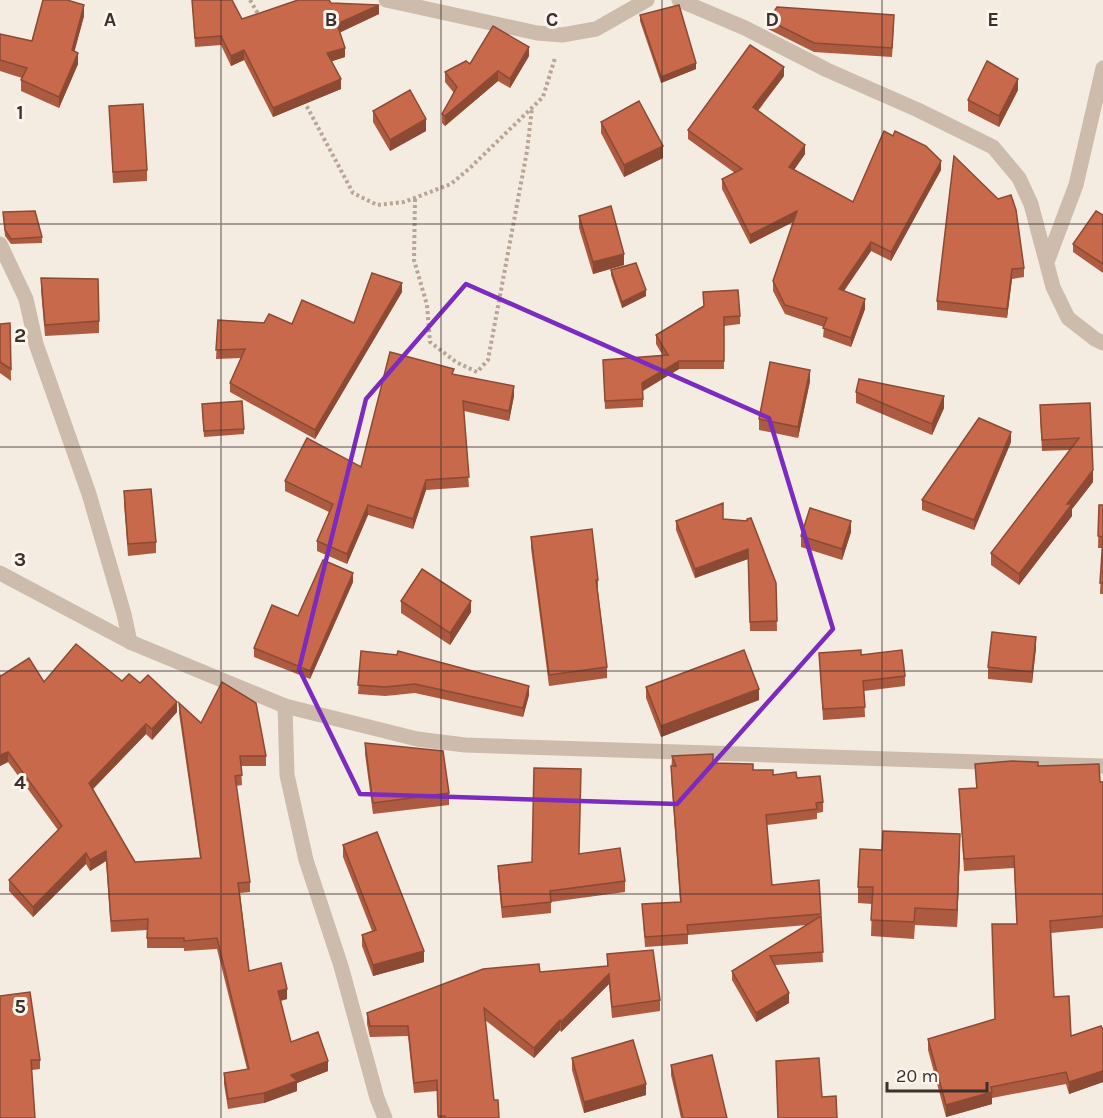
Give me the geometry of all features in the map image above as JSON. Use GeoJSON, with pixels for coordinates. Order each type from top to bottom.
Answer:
{"type":"FeatureCollection","features":[{"type":"Feature","properties":{"kind":"street"},"geometry":{"type":"LineString","coordinates":[[386,0],[537,33],[562,35],[596,29],[647,0]]}},
{"type":"Feature","properties":{"kind":"street"},"geometry":{"type":"LineString","coordinates":[[679,0],[745,28],[827,70],[918,110],[993,147],[1019,178],[1031,204],[1053,287],[1068,318],[1103,343]]}},
{"type":"Feature","properties":{"kind":"street"},"geometry":{"type":"LineString","coordinates":[[1047,262],[1076,185],[1103,68]]}},
{"type":"Feature","properties":{"kind":"street"},"geometry":{"type":"LineString","coordinates":[[0,244],[26,299],[36,344],[89,494],[124,614],[129,642]]}},
{"type":"Feature","properties":{"kind":"street"},"geometry":{"type":"LineString","coordinates":[[0,573],[129,642],[285,706],[417,739],[465,745],[1103,766]]}},
{"type":"Feature","properties":{"kind":"street"},"geometry":{"type":"LineString","coordinates":[[285,706],[287,775],[306,860],[341,966],[377,1098],[385,1118]]}},
{"type":"Feature","properties":{"kind":"path"},"geometry":{"type":"LineString","coordinates":[[250,0],[262,21]]}},
{"type":"Feature","properties":{"kind":"path"},"geometry":{"type":"LineString","coordinates":[[302,98],[353,193],[377,205],[404,202],[451,184],[543,97],[562,35]]}},
{"type":"Feature","properties":{"kind":"path"},"geometry":{"type":"LineString","coordinates":[[415,199],[414,260],[427,305],[430,342],[456,362],[477,372],[488,360],[527,151],[532,107]]}},
{"type":"Feature","properties":{"kind":"highlighted area"},"geometry":{"type":"Polygon","coordinates":[[[466,284],[769,418],[833,629],[677,804],[360,794],[299,669],[366,399],[466,284]]]}},
{"type":"Feature","properties":{"kind":"building"},"geometry":{"type":"Polygon","coordinates":[[[43,0],[67,0],[84,5],[72,50],[78,53],[59,97],[21,80],[27,68],[0,60],[0,34],[32,41],[43,0]]]}},
{"type":"Feature","properties":{"kind":"building"},"geometry":{"type":"Polygon","coordinates":[[[192,0],[232,0],[242,19],[298,0],[329,0],[331,3],[379,5],[337,24],[345,48],[327,53],[341,79],[273,108],[244,50],[231,56],[221,36],[195,38],[192,0]]]}},
{"type":"Feature","properties":{"kind":"building"},"geometry":{"type":"Polygon","coordinates":[[[679,5],[696,63],[661,77],[640,15],[679,5]]]}},
{"type":"Feature","properties":{"kind":"building"},"geometry":{"type":"Polygon","coordinates":[[[777,7],[894,15],[892,48],[814,43],[768,20],[777,7]]]}},
{"type":"Feature","properties":{"kind":"building"},"geometry":{"type":"Polygon","coordinates":[[[493,26],[529,47],[510,79],[498,71],[445,116],[442,114],[457,87],[445,72],[466,61],[470,64],[493,26]]]}},
{"type":"Feature","properties":{"kind":"building"},"geometry":{"type":"Polygon","coordinates":[[[750,45],[784,67],[753,107],[805,145],[789,167],[853,202],[884,131],[893,136],[895,131],[926,146],[941,161],[891,252],[871,242],[839,289],[865,299],[851,338],[823,328],[827,318],[785,305],[773,281],[797,211],[750,235],[722,179],[742,169],[688,130],[750,45]]]}},
{"type":"Feature","properties":{"kind":"building"},"geometry":{"type":"Polygon","coordinates":[[[987,61],[1018,79],[999,116],[968,100],[987,61]]]}},
{"type":"Feature","properties":{"kind":"building"},"geometry":{"type":"Polygon","coordinates":[[[410,90],[426,119],[390,140],[373,111],[410,90]]]}},
{"type":"Feature","properties":{"kind":"building"},"geometry":{"type":"Polygon","coordinates":[[[639,101],[663,146],[624,165],[601,122],[639,101]]]}},
{"type":"Feature","properties":{"kind":"building"},"geometry":{"type":"Polygon","coordinates":[[[143,104],[147,170],[113,172],[109,106],[143,104]]]}},
{"type":"Feature","properties":{"kind":"building"},"geometry":{"type":"Polygon","coordinates":[[[954,156],[998,199],[1011,195],[1016,210],[1024,268],[1012,269],[1007,309],[937,301],[954,156]]]}},
{"type":"Feature","properties":{"kind":"building"},"geometry":{"type":"Polygon","coordinates":[[[611,206],[624,254],[593,262],[579,216],[611,206]]]}},
{"type":"Feature","properties":{"kind":"building"},"geometry":{"type":"Polygon","coordinates":[[[35,211],[42,237],[11,239],[5,230],[3,212],[35,211]]]}},
{"type":"Feature","properties":{"kind":"building"},"geometry":{"type":"Polygon","coordinates":[[[1096,211],[1103,215],[1103,264],[1073,244],[1096,211]]]}},
{"type":"Feature","properties":{"kind":"building"},"geometry":{"type":"Polygon","coordinates":[[[636,263],[646,290],[622,302],[611,270],[636,263]]]}},
{"type":"Feature","properties":{"kind":"building"},"geometry":{"type":"Polygon","coordinates":[[[372,273],[402,283],[315,430],[230,383],[245,349],[216,350],[218,320],[264,323],[269,314],[292,324],[302,300],[354,323],[372,273]]]}},
{"type":"Feature","properties":{"kind":"building"},"geometry":{"type":"Polygon","coordinates":[[[41,278],[98,279],[99,321],[45,325],[41,278]]]}},
{"type":"Feature","properties":{"kind":"building"},"geometry":{"type":"Polygon","coordinates":[[[738,290],[740,316],[724,317],[724,361],[679,361],[642,383],[643,399],[605,401],[603,360],[668,355],[656,335],[704,306],[703,292],[738,290]]]}},
{"type":"Feature","properties":{"kind":"building"},"geometry":{"type":"Polygon","coordinates":[[[10,323],[11,369],[0,362],[0,324],[10,323]]]}},
{"type":"Feature","properties":{"kind":"building"},"geometry":{"type":"Polygon","coordinates":[[[390,352],[454,369],[452,374],[514,386],[509,411],[463,401],[469,477],[426,480],[413,519],[368,505],[347,554],[317,541],[333,504],[285,481],[307,438],[361,467],[390,352]]]}},
{"type":"Feature","properties":{"kind":"building"},"geometry":{"type":"Polygon","coordinates":[[[770,362],[810,370],[798,427],[759,419],[770,362]]]}},
{"type":"Feature","properties":{"kind":"building"},"geometry":{"type":"Polygon","coordinates":[[[859,379],[944,396],[932,424],[856,392],[859,379]]]}},
{"type":"Feature","properties":{"kind":"building"},"geometry":{"type":"Polygon","coordinates":[[[242,401],[244,429],[204,431],[202,404],[242,401]]]}},
{"type":"Feature","properties":{"kind":"building"},"geometry":{"type":"Polygon","coordinates":[[[1090,403],[1093,470],[1067,504],[1072,504],[1019,574],[991,553],[1079,438],[1042,440],[1040,405],[1090,403]]]}},
{"type":"Feature","properties":{"kind":"building"},"geometry":{"type":"Polygon","coordinates":[[[979,418],[1011,432],[974,520],[922,500],[979,418]]]}},
{"type":"Feature","properties":{"kind":"building"},"geometry":{"type":"Polygon","coordinates":[[[151,489],[156,542],[128,544],[124,491],[151,489]]]}},
{"type":"Feature","properties":{"kind":"building"},"geometry":{"type":"Polygon","coordinates":[[[723,503],[723,519],[747,521],[751,518],[776,583],[777,621],[750,622],[748,549],[695,569],[676,521],[723,503]]]}},
{"type":"Feature","properties":{"kind":"building"},"geometry":{"type":"Polygon","coordinates":[[[1099,505],[1103,505],[1103,537],[1098,536],[1099,505]]]}},
{"type":"Feature","properties":{"kind":"building"},"geometry":{"type":"Polygon","coordinates":[[[810,508],[851,521],[842,549],[801,536],[810,508]]]}},
{"type":"Feature","properties":{"kind":"building"},"geometry":{"type":"Polygon","coordinates":[[[592,529],[607,667],[549,675],[531,537],[592,529]]]}},
{"type":"Feature","properties":{"kind":"building"},"geometry":{"type":"Polygon","coordinates":[[[1103,537],[1103,583],[1100,583],[1103,537]]]}},
{"type":"Feature","properties":{"kind":"building"},"geometry":{"type":"Polygon","coordinates":[[[323,560],[353,573],[310,671],[254,648],[272,605],[298,616],[323,560]]]}},
{"type":"Feature","properties":{"kind":"building"},"geometry":{"type":"Polygon","coordinates":[[[422,569],[471,601],[450,633],[401,601],[422,569]]]}},
{"type":"Feature","properties":{"kind":"building"},"geometry":{"type":"Polygon","coordinates":[[[992,632],[1036,637],[1032,672],[988,667],[992,632]]]}},
{"type":"Feature","properties":{"kind":"building"},"geometry":{"type":"Polygon","coordinates":[[[76,644],[122,681],[129,674],[140,683],[148,675],[177,702],[152,729],[146,724],[89,783],[135,862],[201,858],[179,703],[201,723],[222,682],[256,703],[266,756],[240,756],[242,775],[235,776],[250,882],[238,883],[249,971],[281,963],[287,989],[278,991],[291,1042],[318,1032],[328,1061],[291,1075],[297,1081],[264,1093],[228,1099],[224,1073],[249,1069],[217,938],[184,941],[184,938],[147,938],[148,919],[111,921],[106,851],[90,860],[86,853],[33,907],[9,880],[62,826],[8,752],[0,755],[0,675],[29,658],[44,682],[76,644]]]}},
{"type":"Feature","properties":{"kind":"building"},"geometry":{"type":"Polygon","coordinates":[[[744,650],[759,689],[661,726],[646,687],[744,650]]]}},
{"type":"Feature","properties":{"kind":"building"},"geometry":{"type":"Polygon","coordinates":[[[861,650],[861,655],[902,650],[905,676],[863,681],[865,707],[823,709],[819,653],[861,650]]]}},
{"type":"Feature","properties":{"kind":"building"},"geometry":{"type":"Polygon","coordinates":[[[361,651],[397,655],[398,651],[529,686],[523,708],[415,684],[385,687],[358,685],[361,651]]]}},
{"type":"Feature","properties":{"kind":"building"},"geometry":{"type":"Polygon","coordinates":[[[365,743],[443,751],[449,793],[373,803],[365,743]]]}},
{"type":"Feature","properties":{"kind":"building"},"geometry":{"type":"Polygon","coordinates":[[[713,754],[713,763],[753,764],[753,770],[773,770],[773,775],[796,772],[797,778],[820,776],[823,802],[816,803],[817,809],[766,815],[772,885],[819,880],[821,914],[687,925],[688,934],[645,937],[642,904],[681,902],[671,766],[676,766],[672,756],[713,754]]]}},
{"type":"Feature","properties":{"kind":"building"},"geometry":{"type":"Polygon","coordinates":[[[1012,761],[1038,762],[1038,766],[1099,764],[1100,782],[1103,782],[1103,916],[1050,921],[1054,997],[1069,996],[1071,1036],[1101,1026],[1103,1028],[1103,1071],[1069,1082],[1066,1072],[991,1087],[992,1092],[946,1105],[928,1039],[995,1019],[992,924],[1017,924],[1014,856],[964,859],[959,789],[977,788],[975,764],[1012,761]]]}},
{"type":"Feature","properties":{"kind":"building"},"geometry":{"type":"Polygon","coordinates":[[[534,768],[581,769],[579,854],[620,848],[625,881],[550,891],[551,902],[502,907],[498,866],[532,862],[534,768]]]}},
{"type":"Feature","properties":{"kind":"building"},"geometry":{"type":"Polygon","coordinates":[[[883,831],[960,834],[957,910],[915,908],[914,922],[871,920],[873,887],[858,887],[860,849],[882,850],[883,831]]]}},
{"type":"Feature","properties":{"kind":"building"},"geometry":{"type":"Polygon","coordinates":[[[377,832],[424,951],[373,965],[362,935],[376,930],[343,845],[377,832]]]}},
{"type":"Feature","properties":{"kind":"building"},"geometry":{"type":"Polygon","coordinates":[[[821,916],[823,952],[770,956],[789,993],[756,1013],[732,971],[821,916]]]}},
{"type":"Feature","properties":{"kind":"building"},"geometry":{"type":"Polygon","coordinates":[[[653,950],[660,1000],[612,1007],[609,974],[534,1048],[484,1008],[494,1100],[498,1100],[499,1118],[438,1116],[437,1080],[414,1083],[408,1026],[370,1026],[367,1013],[483,969],[539,964],[540,972],[608,966],[607,954],[653,950]]]}},
{"type":"Feature","properties":{"kind":"building"},"geometry":{"type":"Polygon","coordinates":[[[30,992],[40,1060],[31,1060],[35,1118],[0,1118],[0,996],[30,992]]]}},
{"type":"Feature","properties":{"kind":"building"},"geometry":{"type":"Polygon","coordinates":[[[633,1040],[646,1084],[584,1102],[572,1058],[633,1040]]]}},
{"type":"Feature","properties":{"kind":"building"},"geometry":{"type":"Polygon","coordinates":[[[712,1055],[727,1118],[683,1118],[671,1065],[712,1055]]]}},
{"type":"Feature","properties":{"kind":"building"},"geometry":{"type":"Polygon","coordinates":[[[819,1058],[822,1097],[836,1096],[837,1118],[778,1118],[776,1061],[819,1058]]]}}]}
